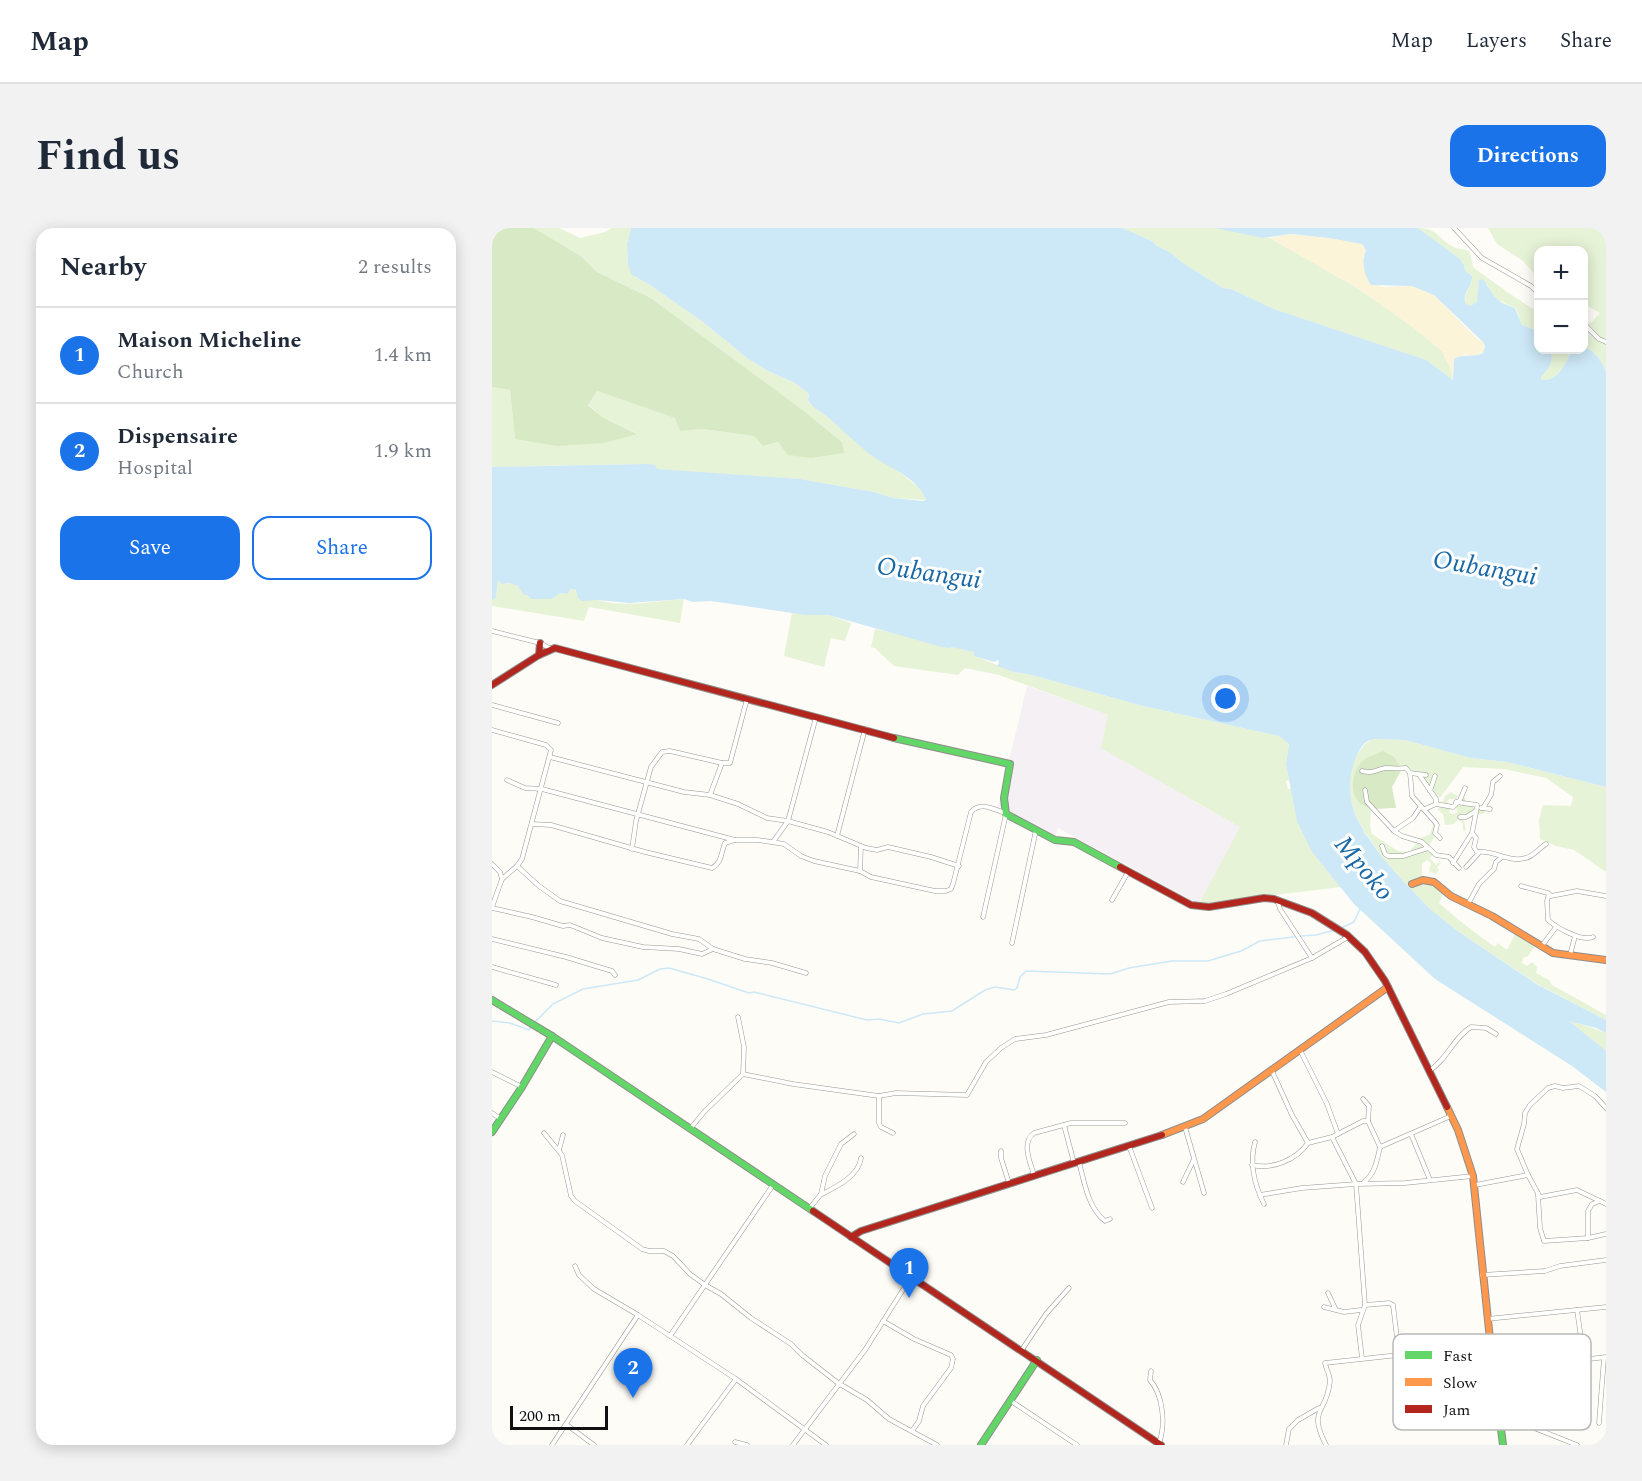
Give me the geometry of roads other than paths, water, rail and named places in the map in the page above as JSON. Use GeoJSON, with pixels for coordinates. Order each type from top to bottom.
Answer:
{"type":"FeatureCollection","features":[{"type":"Feature","properties":{"kind":"street"},"geometry":{"type":"LineString","coordinates":[[1454,228],[1482,258],[1534,289]]}},
{"type":"Feature","properties":{"kind":"street"},"geometry":{"type":"LineString","coordinates":[[1588,328],[1599,339],[1606,342]]}},
{"type":"Feature","properties":{"kind":"street"},"geometry":{"type":"LineString","coordinates":[[492,631],[925,746],[1010,764],[1004,798],[1005,813],[983,917]]}},
{"type":"Feature","properties":{"kind":"street"},"geometry":{"type":"LineString","coordinates":[[539,655],[540,643]]}},
{"type":"Feature","properties":{"kind":"street"},"geometry":{"type":"LineString","coordinates":[[492,684],[551,648]]}},
{"type":"Feature","properties":{"kind":"street"},"geometry":{"type":"LineString","coordinates":[[632,849],[636,821],[651,767],[662,752],[670,751],[730,763],[747,698]]}},
{"type":"Feature","properties":{"kind":"street"},"geometry":{"type":"LineString","coordinates":[[492,705],[558,723]]}},
{"type":"Feature","properties":{"kind":"street"},"geometry":{"type":"LineString","coordinates":[[773,842],[788,821],[816,717]]}},
{"type":"Feature","properties":{"kind":"street"},"geometry":{"type":"LineString","coordinates":[[837,836],[866,729]]}},
{"type":"Feature","properties":{"kind":"street"},"geometry":{"type":"LineString","coordinates":[[492,730],[546,745],[551,750],[522,859],[502,879],[492,908],[563,926],[570,925],[602,938],[644,947],[679,949],[702,954],[713,950]]}},
{"type":"Feature","properties":{"kind":"street"},"geometry":{"type":"LineString","coordinates":[[550,757],[684,792],[710,795],[738,804],[767,818],[788,821],[861,846],[877,849],[888,848],[932,857],[959,867]]}},
{"type":"Feature","properties":{"kind":"street"},"geometry":{"type":"LineString","coordinates":[[710,795],[722,763]]}},
{"type":"Feature","properties":{"kind":"street"},"geometry":{"type":"LineString","coordinates":[[1362,771],[1371,773],[1385,768],[1406,768],[1410,773],[1412,796],[1437,825],[1435,833],[1440,838]]}},
{"type":"Feature","properties":{"kind":"street"},"geometry":{"type":"LineString","coordinates":[[1410,773],[1426,775]]}},
{"type":"Feature","properties":{"kind":"street"},"geometry":{"type":"LineString","coordinates":[[1420,776],[1436,799],[1436,804]]}},
{"type":"Feature","properties":{"kind":"street"},"geometry":{"type":"LineString","coordinates":[[1430,791],[1435,776]]}},
{"type":"Feature","properties":{"kind":"street"},"geometry":{"type":"LineString","coordinates":[[1461,817],[1479,809],[1491,795],[1493,782],[1500,776]]}},
{"type":"Feature","properties":{"kind":"street"},"geometry":{"type":"LineString","coordinates":[[507,780],[525,788],[542,789],[735,840],[784,844],[801,856],[814,861],[860,871],[871,877],[946,891],[951,889],[959,867],[971,812],[979,806],[1005,813],[1055,840],[1074,842],[1196,906],[1206,907],[1277,898],[1321,919],[1348,937],[1369,958],[1388,987],[1464,1142],[1475,1185],[1488,1334]]}},
{"type":"Feature","properties":{"kind":"street"},"geometry":{"type":"LineString","coordinates":[[1394,831],[1423,808],[1436,804],[1452,807],[1460,800],[1465,788]]}},
{"type":"Feature","properties":{"kind":"street"},"geometry":{"type":"LineString","coordinates":[[1365,790],[1367,802],[1394,831],[1428,845],[1428,848],[1436,855],[1449,857],[1459,868]]}},
{"type":"Feature","properties":{"kind":"street"},"geometry":{"type":"LineString","coordinates":[[1456,802],[1478,805],[1479,809]]}},
{"type":"Feature","properties":{"kind":"street"},"geometry":{"type":"LineString","coordinates":[[1479,809],[1490,809]]}},
{"type":"Feature","properties":{"kind":"street"},"geometry":{"type":"LineString","coordinates":[[1453,863],[1472,833],[1479,809]]}},
{"type":"Feature","properties":{"kind":"street"},"geometry":{"type":"LineString","coordinates":[[532,824],[551,825],[632,849],[712,867],[716,866],[720,860],[725,843],[735,840]]}},
{"type":"Feature","properties":{"kind":"street"},"geometry":{"type":"LineString","coordinates":[[1012,943],[1036,829]]}},
{"type":"Feature","properties":{"kind":"street"},"geometry":{"type":"LineString","coordinates":[[1472,833],[1476,838],[1474,847],[1478,852]]}},
{"type":"Feature","properties":{"kind":"street"},"geometry":{"type":"LineString","coordinates":[[1478,852],[1483,851],[1502,857],[1527,858],[1546,844]]}},
{"type":"Feature","properties":{"kind":"street"},"geometry":{"type":"LineString","coordinates":[[860,871],[861,846]]}},
{"type":"Feature","properties":{"kind":"street"},"geometry":{"type":"LineString","coordinates":[[1382,846],[1385,854],[1394,857],[1428,848]]}},
{"type":"Feature","properties":{"kind":"street"},"geometry":{"type":"LineString","coordinates":[[1466,867],[1478,855],[1478,852]]}},
{"type":"Feature","properties":{"kind":"street"},"geometry":{"type":"LineString","coordinates":[[1468,904],[1479,884],[1502,857]]}},
{"type":"Feature","properties":{"kind":"street"},"geometry":{"type":"LineString","coordinates":[[492,864],[500,872],[502,879]]}},
{"type":"Feature","properties":{"kind":"street"},"geometry":{"type":"LineString","coordinates":[[517,866],[560,901],[672,934],[699,939],[713,950],[806,973]]}},
{"type":"Feature","properties":{"kind":"street"},"geometry":{"type":"LineString","coordinates":[[1112,900],[1128,872]]}},
{"type":"Feature","properties":{"kind":"street"},"geometry":{"type":"LineString","coordinates":[[1412,884],[1429,880],[1451,896],[1492,916],[1553,953],[1606,960]]}},
{"type":"Feature","properties":{"kind":"street"},"geometry":{"type":"LineString","coordinates":[[1521,886],[1554,896],[1577,891],[1606,896]]}},
{"type":"Feature","properties":{"kind":"street"},"geometry":{"type":"LineString","coordinates":[[492,887],[498,889]]}},
{"type":"Feature","properties":{"kind":"street"},"geometry":{"type":"LineString","coordinates":[[1550,894],[1546,901],[1547,918],[1556,927],[1575,936],[1588,939],[1593,937]]}},
{"type":"Feature","properties":{"kind":"street"},"geometry":{"type":"LineString","coordinates":[[1277,898],[1280,909],[1312,958]]}},
{"type":"Feature","properties":{"kind":"street"},"geometry":{"type":"LineString","coordinates":[[1541,947],[1556,927]]}},
{"type":"Feature","properties":{"kind":"street"},"geometry":{"type":"LineString","coordinates":[[1570,956],[1575,936]]}},
{"type":"Feature","properties":{"kind":"street"},"geometry":{"type":"LineString","coordinates":[[743,1074],[793,1084],[879,1096],[896,1094],[967,1095],[986,1062],[1015,1039],[1046,1035],[1169,1002],[1205,1001],[1250,985],[1312,958],[1348,937]]}},
{"type":"Feature","properties":{"kind":"street"},"geometry":{"type":"LineString","coordinates":[[492,939],[566,957],[612,971],[615,975]]}},
{"type":"Feature","properties":{"kind":"street"},"geometry":{"type":"LineString","coordinates":[[492,967],[556,985]]}},
{"type":"Feature","properties":{"kind":"street"},"geometry":{"type":"LineString","coordinates":[[850,1237],[861,1231],[1129,1146],[1203,1119],[1388,987]]}},
{"type":"Feature","properties":{"kind":"street"},"geometry":{"type":"LineString","coordinates":[[492,1000],[552,1036],[1160,1444],[1161,1410],[1156,1387],[1150,1380],[1151,1371]]}},
{"type":"Feature","properties":{"kind":"street"},"geometry":{"type":"LineString","coordinates":[[690,1129],[743,1074],[744,1047],[738,1017]]}},
{"type":"Feature","properties":{"kind":"street"},"geometry":{"type":"LineString","coordinates":[[1429,1071],[1443,1061],[1461,1035],[1471,1027],[1486,1028],[1496,1034]]}},
{"type":"Feature","properties":{"kind":"street"},"geometry":{"type":"LineString","coordinates":[[492,1132],[552,1036]]}},
{"type":"Feature","properties":{"kind":"street"},"geometry":{"type":"LineString","coordinates":[[1300,1049],[1327,1104],[1338,1134]]}},
{"type":"Feature","properties":{"kind":"street"},"geometry":{"type":"LineString","coordinates":[[1272,1071],[1308,1143]]}},
{"type":"Feature","properties":{"kind":"street"},"geometry":{"type":"LineString","coordinates":[[492,1072],[522,1087]]}},
{"type":"Feature","properties":{"kind":"street"},"geometry":{"type":"LineString","coordinates":[[1606,1108],[1595,1096],[1579,1086],[1548,1088],[1525,1113],[1517,1149],[1538,1196],[1540,1228],[1544,1241],[1588,1238],[1606,1234]]}},
{"type":"Feature","properties":{"kind":"street"},"geometry":{"type":"LineString","coordinates":[[879,1096],[879,1123],[881,1127],[893,1133]]}},
{"type":"Feature","properties":{"kind":"street"},"geometry":{"type":"LineString","coordinates":[[1363,1099],[1369,1106],[1368,1121],[1380,1147],[1376,1167],[1370,1178],[1363,1184]]}},
{"type":"Feature","properties":{"kind":"street"},"geometry":{"type":"LineString","coordinates":[[492,1113],[501,1119]]}},
{"type":"Feature","properties":{"kind":"street"},"geometry":{"type":"LineString","coordinates":[[1380,1147],[1451,1116]]}},
{"type":"Feature","properties":{"kind":"street"},"geometry":{"type":"LineString","coordinates":[[1252,1165],[1267,1168],[1273,1166],[1295,1156],[1308,1143],[1332,1137],[1368,1121]]}},
{"type":"Feature","properties":{"kind":"street"},"geometry":{"type":"LineString","coordinates":[[1034,1175],[1027,1146],[1030,1136],[1064,1125],[1093,1122],[1125,1123]]}},
{"type":"Feature","properties":{"kind":"street"},"geometry":{"type":"LineString","coordinates":[[1064,1125],[1091,1201],[1105,1221],[1110,1219]]}},
{"type":"Feature","properties":{"kind":"street"},"geometry":{"type":"LineString","coordinates":[[1185,1127],[1204,1193]]}},
{"type":"Feature","properties":{"kind":"street"},"geometry":{"type":"LineString","coordinates":[[544,1133],[564,1161],[571,1196],[575,1201],[642,1249],[664,1251],[673,1256],[690,1274],[791,1344],[801,1355],[838,1383],[867,1400],[889,1419],[937,1445]]}},
{"type":"Feature","properties":{"kind":"street"},"geometry":{"type":"LineString","coordinates":[[821,1194],[825,1176],[841,1144],[854,1134]]}},
{"type":"Feature","properties":{"kind":"street"},"geometry":{"type":"LineString","coordinates":[[1411,1134],[1430,1180]]}},
{"type":"Feature","properties":{"kind":"street"},"geometry":{"type":"LineString","coordinates":[[558,1150],[563,1136]]}},
{"type":"Feature","properties":{"kind":"street"},"geometry":{"type":"LineString","coordinates":[[1332,1137],[1356,1184],[1364,1307],[1358,1325],[1362,1358]]}},
{"type":"Feature","properties":{"kind":"street"},"geometry":{"type":"LineString","coordinates":[[1255,1142],[1252,1165],[1254,1182],[1264,1203]]}},
{"type":"Feature","properties":{"kind":"street"},"geometry":{"type":"LineString","coordinates":[[1129,1146],[1152,1208]]}},
{"type":"Feature","properties":{"kind":"street"},"geometry":{"type":"LineString","coordinates":[[1001,1151],[1009,1183]]}},
{"type":"Feature","properties":{"kind":"street"},"geometry":{"type":"LineString","coordinates":[[808,1209],[821,1194],[848,1179],[859,1167],[861,1158]]}},
{"type":"Feature","properties":{"kind":"street"},"geometry":{"type":"LineString","coordinates":[[1183,1182],[1194,1161]]}},
{"type":"Feature","properties":{"kind":"street"},"geometry":{"type":"LineString","coordinates":[[1475,1185],[1528,1175]]}},
{"type":"Feature","properties":{"kind":"street"},"geometry":{"type":"LineString","coordinates":[[1260,1195],[1302,1188],[1473,1176]]}},
{"type":"Feature","properties":{"kind":"street"},"geometry":{"type":"LineString","coordinates":[[670,1336],[773,1185]]}},
{"type":"Feature","properties":{"kind":"street"},"geometry":{"type":"LineString","coordinates":[[1538,1196],[1544,1197],[1577,1190],[1606,1204]]}},
{"type":"Feature","properties":{"kind":"street"},"geometry":{"type":"LineString","coordinates":[[1588,1238],[1588,1211],[1592,1204],[1600,1201]]}},
{"type":"Feature","properties":{"kind":"street"},"geometry":{"type":"LineString","coordinates":[[1482,1275],[1545,1271],[1560,1266],[1606,1260]]}},
{"type":"Feature","properties":{"kind":"street"},"geometry":{"type":"LineString","coordinates":[[575,1266],[579,1275],[594,1289],[736,1379],[826,1445]]}},
{"type":"Feature","properties":{"kind":"street"},"geometry":{"type":"LineString","coordinates":[[793,1445],[865,1350],[911,1278]]}},
{"type":"Feature","properties":{"kind":"street"},"geometry":{"type":"LineString","coordinates":[[1021,1351],[1046,1314],[1069,1288]]}},
{"type":"Feature","properties":{"kind":"street"},"geometry":{"type":"LineString","coordinates":[[1328,1293],[1335,1308]]}},
{"type":"Feature","properties":{"kind":"street"},"geometry":{"type":"LineString","coordinates":[[1324,1307],[1344,1312],[1389,1303],[1393,1305],[1397,1334]]}},
{"type":"Feature","properties":{"kind":"street"},"geometry":{"type":"LineString","coordinates":[[1486,1319],[1606,1307]]}},
{"type":"Feature","properties":{"kind":"street"},"geometry":{"type":"LineString","coordinates":[[1577,1310],[1580,1334]]}},
{"type":"Feature","properties":{"kind":"street"},"geometry":{"type":"LineString","coordinates":[[552,1445],[638,1315]]}},
{"type":"Feature","properties":{"kind":"street"},"geometry":{"type":"LineString","coordinates":[[883,1321],[914,1340],[951,1355],[953,1359],[951,1368],[923,1406],[919,1421],[912,1431]]}},
{"type":"Feature","properties":{"kind":"street"},"geometry":{"type":"LineString","coordinates":[[1326,1445],[1317,1425],[1317,1416],[1324,1405],[1330,1381],[1325,1363],[1393,1355]]}},
{"type":"Feature","properties":{"kind":"street"},"geometry":{"type":"LineString","coordinates":[[1599,1422],[1605,1358]]}},
{"type":"Feature","properties":{"kind":"street"},"geometry":{"type":"LineString","coordinates":[[981,1445],[1036,1360]]}},
{"type":"Feature","properties":{"kind":"street"},"geometry":{"type":"LineString","coordinates":[[687,1445],[736,1379]]}},
{"type":"Feature","properties":{"kind":"street"},"geometry":{"type":"LineString","coordinates":[[1010,1401],[1077,1445]]}},
{"type":"Feature","properties":{"kind":"street"},"geometry":{"type":"LineString","coordinates":[[1286,1445],[1289,1429],[1298,1420],[1324,1405]]}},
{"type":"Feature","properties":{"kind":"street"},"geometry":{"type":"LineString","coordinates":[[567,1425],[594,1445]]}},
{"type":"Feature","properties":{"kind":"street"},"geometry":{"type":"LineString","coordinates":[[1501,1430],[1503,1445]]}},
{"type":"Feature","properties":{"kind":"street"},"geometry":{"type":"LineString","coordinates":[[1539,1430],[1577,1445]]}},
{"type":"Feature","properties":{"kind":"street"},"geometry":{"type":"LineString","coordinates":[[735,1442],[747,1445]]}},
{"type":"Feature","properties":{"kind":"water"},"geometry":{"type":"Polygon","coordinates":[[[631,228],[1122,228],[1152,241],[1223,288],[1231,289],[1274,309],[1426,360],[1453,380],[1454,359],[1483,353],[1485,346],[1483,342],[1434,295],[1412,286],[1371,285],[1364,268],[1366,250],[1362,244],[1291,234],[1263,238],[1215,228],[1418,228],[1460,259],[1465,270],[1472,276],[1465,297],[1466,304],[1471,306],[1477,301],[1479,280],[1483,279],[1494,296],[1502,303],[1515,308],[1522,325],[1534,330],[1534,354],[1552,354],[1550,365],[1541,377],[1542,380],[1558,374],[1571,354],[1588,354],[1588,349],[1595,354],[1606,372],[1606,787],[1507,762],[1471,758],[1405,740],[1376,739],[1365,743],[1358,753],[1351,772],[1350,792],[1354,812],[1363,832],[1381,856],[1429,908],[1456,930],[1538,985],[1606,1020],[1606,1033],[1569,1021],[1606,1051],[1606,1092],[1572,1066],[1435,979],[1354,904],[1312,852],[1297,821],[1286,764],[1289,744],[1279,736],[1139,705],[1014,672],[997,666],[998,660],[994,662],[974,656],[974,652],[942,647],[828,615],[806,615],[711,601],[693,602],[684,599],[629,603],[582,601],[578,598],[576,590],[571,589],[567,594],[560,593],[552,599],[531,599],[524,595],[518,586],[509,583],[502,584],[498,580],[496,598],[492,600],[492,467],[647,464],[655,465],[657,469],[800,479],[874,492],[893,498],[926,500],[916,484],[868,453],[812,405],[808,400],[809,394],[795,383],[768,371],[747,358],[703,322],[632,275],[628,265],[627,244],[631,228]]]}},
{"type":"Feature","properties":{"kind":"waterway"},"geometry":{"type":"LineString","coordinates":[[1341,928],[1354,922],[1360,909]]}},
{"type":"Feature","properties":{"kind":"waterway"},"geometry":{"type":"LineString","coordinates":[[1300,936],[1335,930]]}},
{"type":"Feature","properties":{"kind":"waterway"},"geometry":{"type":"LineString","coordinates":[[535,1022],[553,1004],[583,989],[638,980],[660,969],[669,968],[749,993],[754,992],[867,1020],[879,1019],[899,1023],[923,1014],[952,1011],[985,990],[995,987],[1014,990],[1017,988],[1020,977],[1026,971],[1110,974],[1129,968],[1172,961],[1208,961],[1241,951],[1260,941],[1294,937]]}},
{"type":"Feature","properties":{"kind":"waterway"},"geometry":{"type":"LineString","coordinates":[[492,1021],[510,1023],[529,1030],[531,1027]]}},
{"type":"Feature","properties":{"kind":"place","name":"Maison Micheline"},"geometry":{"type":"Point","coordinates":[909,1298]}},
{"type":"Feature","properties":{"kind":"place","name":"Dispensaire"},"geometry":{"type":"Point","coordinates":[633,1398]}},
{"type":"Feature","properties":{"kind":"water label","name":"Oubangui"},"geometry":{"type":"Point","coordinates":[1485,568]}},
{"type":"Feature","properties":{"kind":"water label","name":"Oubangui"},"geometry":{"type":"Point","coordinates":[929,573]}},
{"type":"Feature","properties":{"kind":"water label","name":"Mpoko"},"geometry":{"type":"Point","coordinates":[1364,868]}}]}
